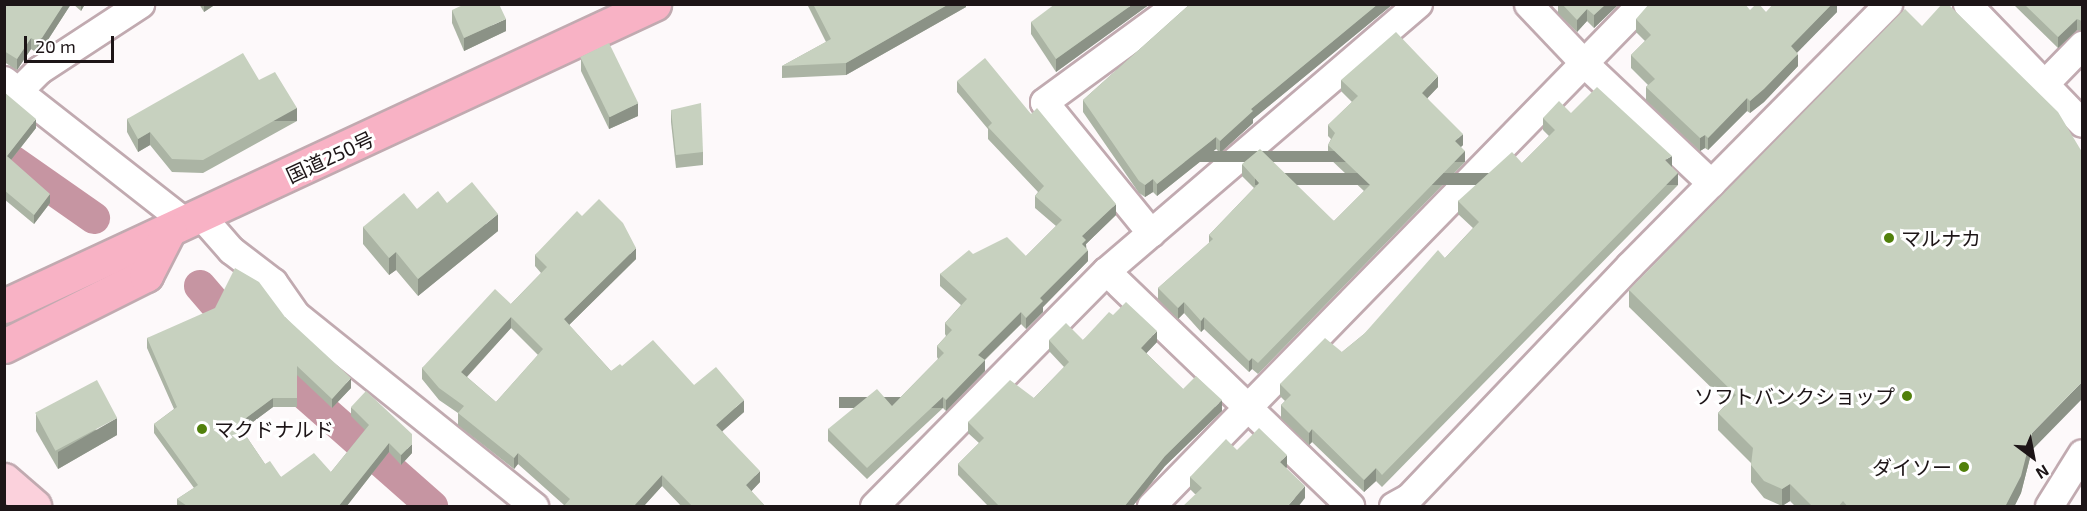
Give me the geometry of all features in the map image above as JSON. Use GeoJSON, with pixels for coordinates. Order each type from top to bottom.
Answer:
{"type":"FeatureCollection","features":[{"type":"Feature","properties":{"kind":"highway","name":"国道250号"},"geometry":{"type":"LineString","coordinates":[[4,306],[654,4]]}},
{"type":"Feature","properties":{"kind":"highway"},"geometry":{"type":"LineString","coordinates":[[4,346],[146,275],[185,223]]}},
{"type":"Feature","properties":{"kind":"main road"},"geometry":{"type":"LineString","coordinates":[[4,480],[34,507]]}},
{"type":"Feature","properties":{"kind":"street"},"geometry":{"type":"LineString","coordinates":[[140,4],[12,85],[185,223],[231,250],[273,282],[295,314],[534,507]]}},
{"type":"Feature","properties":{"kind":"street"},"geometry":{"type":"LineString","coordinates":[[1151,233],[1044,102],[1178,4]]}},
{"type":"Feature","properties":{"kind":"street"},"geometry":{"type":"LineString","coordinates":[[874,507],[1106,271],[1418,4]]}},
{"type":"Feature","properties":{"kind":"street"},"geometry":{"type":"LineString","coordinates":[[1528,4],[1584,63],[1711,183]]}},
{"type":"Feature","properties":{"kind":"street"},"geometry":{"type":"LineString","coordinates":[[1151,507],[1641,4]]}},
{"type":"Feature","properties":{"kind":"street"},"geometry":{"type":"LineString","coordinates":[[1393,507],[1410,497],[1711,183],[1888,4]]}},
{"type":"Feature","properties":{"kind":"street"},"geometry":{"type":"LineString","coordinates":[[1966,4],[2046,82],[2082,123]]}},
{"type":"Feature","properties":{"kind":"street"},"geometry":{"type":"LineString","coordinates":[[2046,82],[2082,45]]}},
{"type":"Feature","properties":{"kind":"street"},"geometry":{"type":"LineString","coordinates":[[1106,271],[1249,406],[1350,507]]}},
{"type":"Feature","properties":{"kind":"street"},"geometry":{"type":"LineString","coordinates":[[2049,507],[2082,453]]}},
{"type":"Feature","properties":{"kind":"building"},"geometry":{"type":"Polygon","coordinates":[[[4,4],[64,4],[42,38],[37,41],[31,38],[17,59],[4,51],[4,4]]]}},
{"type":"Feature","properties":{"kind":"building"},"geometry":{"type":"Polygon","coordinates":[[[465,4],[499,4],[506,19],[464,38],[452,10],[465,4]]]}},
{"type":"Feature","properties":{"kind":"building"},"geometry":{"type":"Polygon","coordinates":[[[813,4],[949,4],[846,63],[782,66],[831,39],[813,4]]]}},
{"type":"Feature","properties":{"kind":"building"},"geometry":{"type":"Polygon","coordinates":[[[1055,4],[1133,4],[1056,59],[1031,22],[1055,4]]]}},
{"type":"Feature","properties":{"kind":"building"},"geometry":{"type":"Polygon","coordinates":[[[1190,4],[1378,4],[1251,109],[1253,111],[1220,141],[1216,137],[1157,184],[1153,179],[1145,185],[1139,181],[1083,100],[1190,4]]]}},
{"type":"Feature","properties":{"kind":"building"},"geometry":{"type":"Polygon","coordinates":[[[1562,4],[1606,4],[1594,15],[1587,9],[1577,20],[1562,4]]]}},
{"type":"Feature","properties":{"kind":"building"},"geometry":{"type":"Polygon","coordinates":[[[1649,4],[1745,4],[1750,10],[1759,4],[1766,12],[1773,4],[1832,4],[1791,46],[1798,54],[1764,89],[1750,101],[1747,98],[1708,138],[1705,135],[1700,138],[1646,87],[1655,79],[1631,55],[1651,35],[1636,19],[1649,4]]]}},
{"type":"Feature","properties":{"kind":"building","name":"マルナカ"},"geometry":{"type":"Polygon","coordinates":[[[1942,4],[1948,4],[2058,112],[2082,152],[2082,382],[2032,433],[2021,476],[2005,507],[1848,507],[1843,501],[1838,507],[1813,507],[1790,484],[1782,489],[1764,481],[1751,465],[1753,448],[1718,413],[1736,395],[1629,290],[1905,9],[1922,26],[1942,4]]]}},
{"type":"Feature","properties":{"kind":"building"},"geometry":{"type":"Polygon","coordinates":[[[2024,4],[2082,4],[2082,21],[2077,19],[2058,37],[2024,4]]]}},
{"type":"Feature","properties":{"kind":"building"},"geometry":{"type":"Polygon","coordinates":[[[1396,32],[1438,76],[1422,93],[1463,134],[1455,141],[1465,151],[1258,363],[1252,358],[1249,361],[1204,317],[1201,321],[1184,302],[1178,308],[1158,288],[1213,239],[1209,235],[1259,183],[1242,164],[1260,149],[1334,221],[1370,185],[1328,145],[1335,133],[1328,125],[1358,96],[1341,80],[1396,32]]]}},
{"type":"Feature","properties":{"kind":"building"},"geometry":{"type":"Polygon","coordinates":[[[609,43],[638,103],[610,117],[580,57],[609,43]]]}},
{"type":"Feature","properties":{"kind":"building"},"geometry":{"type":"Polygon","coordinates":[[[243,53],[259,80],[275,72],[297,108],[203,160],[172,159],[150,132],[138,139],[127,119],[243,53]]]}},
{"type":"Feature","properties":{"kind":"building"},"geometry":{"type":"Polygon","coordinates":[[[985,58],[1031,114],[1037,108],[1116,204],[1082,236],[1086,240],[1082,244],[1088,250],[1040,298],[1043,301],[1026,318],[1021,312],[978,355],[985,360],[946,400],[943,397],[867,468],[828,429],[877,389],[892,406],[944,353],[937,346],[952,330],[945,323],[967,299],[940,274],[969,250],[973,254],[1007,237],[1026,256],[1062,220],[1035,196],[1044,186],[988,127],[992,123],[957,81],[985,58]]]}},
{"type":"Feature","properties":{"kind":"building"},"geometry":{"type":"Polygon","coordinates":[[[1597,87],[1672,156],[1665,160],[1678,173],[1382,475],[1376,468],[1364,480],[1312,429],[1309,433],[1281,405],[1291,395],[1280,384],[1325,338],[1342,352],[1364,334],[1438,250],[1445,258],[1479,222],[1458,201],[1512,152],[1522,163],[1555,130],[1543,118],[1559,101],[1571,113],[1597,87]]]}},
{"type":"Feature","properties":{"kind":"building"},"geometry":{"type":"Polygon","coordinates":[[[4,92],[36,119],[7,156],[50,194],[34,215],[4,190],[4,92]]]}},
{"type":"Feature","properties":{"kind":"building"},"geometry":{"type":"Polygon","coordinates":[[[701,103],[703,152],[676,155],[671,110],[701,103]]]}},
{"type":"Feature","properties":{"kind":"building"},"geometry":{"type":"Polygon","coordinates":[[[472,182],[498,214],[418,279],[396,252],[389,258],[363,227],[404,193],[417,209],[438,191],[447,203],[472,182]]]}},
{"type":"Feature","properties":{"kind":"building"},"geometry":{"type":"Polygon","coordinates":[[[599,199],[623,223],[636,248],[564,319],[611,371],[620,364],[622,366],[653,340],[694,385],[716,367],[744,400],[716,425],[760,471],[746,485],[766,507],[693,507],[662,475],[633,507],[563,507],[570,499],[518,453],[514,458],[458,413],[464,406],[439,388],[422,368],[495,289],[511,304],[547,267],[535,255],[577,211],[582,216],[599,199]],[[511,317],[461,372],[496,402],[543,349],[511,317]]]}},
{"type":"Feature","properties":{"kind":"building"},"geometry":{"type":"Polygon","coordinates":[[[235,268],[259,282],[285,317],[351,378],[332,399],[297,366],[297,398],[273,398],[238,424],[265,464],[270,461],[281,477],[314,453],[331,472],[369,425],[351,407],[366,391],[412,434],[412,444],[401,455],[389,443],[338,507],[186,507],[177,499],[198,485],[154,424],[177,407],[147,338],[215,308],[235,268]]]}},
{"type":"Feature","properties":{"kind":"building"},"geometry":{"type":"Polygon","coordinates":[[[1126,302],[1157,331],[1141,348],[1183,389],[1196,376],[1222,400],[1165,456],[1124,507],[1000,507],[958,464],[984,438],[968,422],[1010,380],[1034,398],[1069,362],[1049,340],[1066,323],[1083,340],[1109,312],[1113,315],[1126,302]]]}},
{"type":"Feature","properties":{"kind":"building"},"geometry":{"type":"Polygon","coordinates":[[[97,380],[117,418],[55,451],[35,413],[97,380]]]}},
{"type":"Feature","properties":{"kind":"building"},"geometry":{"type":"Polygon","coordinates":[[[1259,428],[1287,455],[1280,462],[1305,486],[1287,507],[1182,507],[1202,488],[1190,477],[1226,439],[1237,450],[1259,428]]]}},
{"type":"Feature","properties":{"kind":"waterway"},"geometry":{"type":"LineString","coordinates":[[4,155],[94,218]]}},
{"type":"Feature","properties":{"kind":"waterway"},"geometry":{"type":"LineString","coordinates":[[200,286],[256,351],[432,506]]}},
{"type":"Feature","properties":{"kind":"place","name":"マルナカ"},"geometry":{"type":"Point","coordinates":[1889,238]}},
{"type":"Feature","properties":{"kind":"place","name":"ソフトバンクショップ"},"geometry":{"type":"Point","coordinates":[1907,396]}},
{"type":"Feature","properties":{"kind":"place","name":"マクドナルド"},"geometry":{"type":"Point","coordinates":[202,429]}},
{"type":"Feature","properties":{"kind":"place","name":"ダイソー"},"geometry":{"type":"Point","coordinates":[1964,467]}}]}
